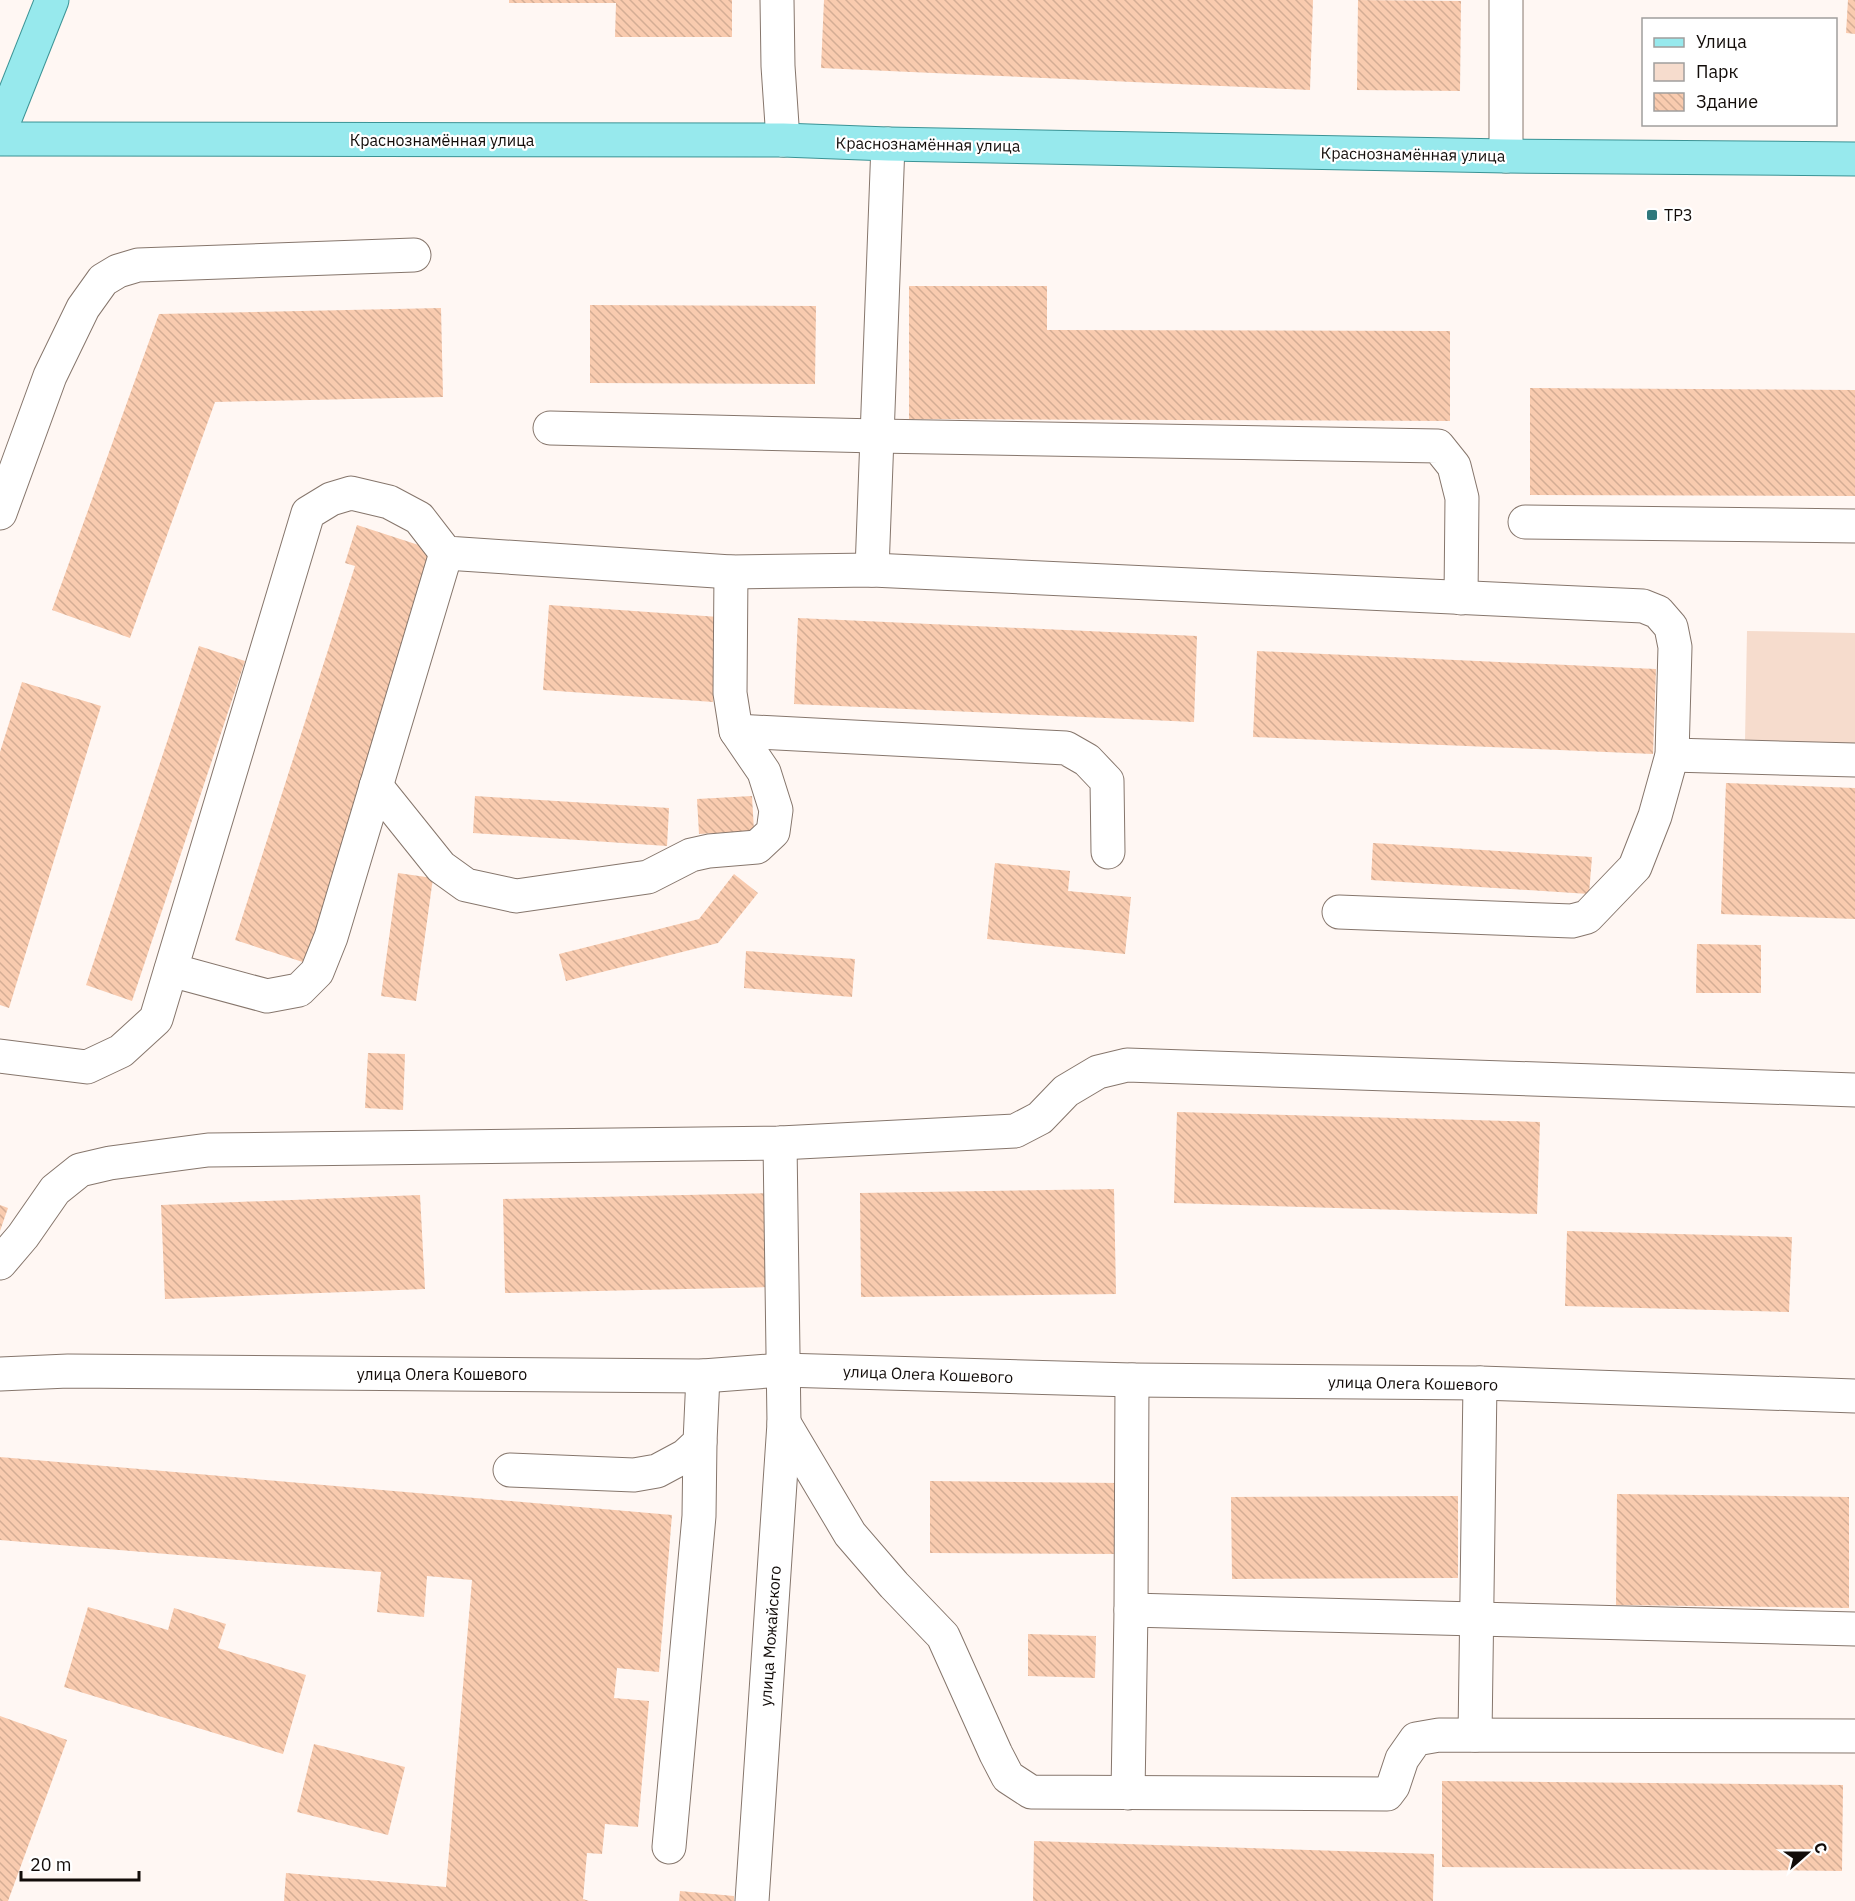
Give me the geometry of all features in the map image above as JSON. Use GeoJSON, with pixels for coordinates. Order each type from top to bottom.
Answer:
{"type":"FeatureCollection","features":[{"type":"Feature","properties":{"kind":"main road"},"geometry":{"type":"LineString","coordinates":[[0,131],[52,0]]}},
{"type":"Feature","properties":{"kind":"main road","name":"Краснознамённая улица"},"geometry":{"type":"LineString","coordinates":[[0,139],[783,140],[1506,156],[1855,159]]}},
{"type":"Feature","properties":{"kind":"lane"},"geometry":{"type":"LineString","coordinates":[[777,0],[777,66],[783,140]]}},
{"type":"Feature","properties":{"kind":"lane"},"geometry":{"type":"LineString","coordinates":[[1506,0],[1506,156]]}},
{"type":"Feature","properties":{"kind":"lane"},"geometry":{"type":"LineString","coordinates":[[872,570],[888,144]]}},
{"type":"Feature","properties":{"kind":"lane"},"geometry":{"type":"LineString","coordinates":[[0,513],[50,376],[83,308],[103,280],[118,271],[138,266],[414,255]]}},
{"type":"Feature","properties":{"kind":"lane"},"geometry":{"type":"LineString","coordinates":[[550,428],[1438,446],[1454,466],[1462,498],[1461,598]]}},
{"type":"Feature","properties":{"kind":"lane"},"geometry":{"type":"LineString","coordinates":[[0,1056],[87,1067],[121,1051],[156,1019],[308,513],[331,499],[351,493],[389,502],[419,518],[446,553],[731,572],[872,570],[1643,606],[1658,612],[1671,627],[1675,647],[1672,755],[1655,816],[1635,867],[1587,917],[1572,921],[1339,912]]}},
{"type":"Feature","properties":{"kind":"lane"},"geometry":{"type":"LineString","coordinates":[[1525,522],[1855,526]]}},
{"type":"Feature","properties":{"kind":"lane"},"geometry":{"type":"LineString","coordinates":[[171,970],[267,996],[299,990],[317,972],[331,937],[446,553]]}},
{"type":"Feature","properties":{"kind":"lane"},"geometry":{"type":"LineString","coordinates":[[376,786],[441,867],[466,885],[516,896],[648,877],[691,855],[709,851],[757,847],[773,832],[776,810],[764,772],[736,731],[730,693],[731,572]]}},
{"type":"Feature","properties":{"kind":"lane"},"geometry":{"type":"LineString","coordinates":[[736,731],[1066,748],[1087,760],[1107,781],[1108,852]]}},
{"type":"Feature","properties":{"kind":"lane"},"geometry":{"type":"LineString","coordinates":[[1672,755],[1855,760]]}},
{"type":"Feature","properties":{"kind":"lane"},"geometry":{"type":"LineString","coordinates":[[0,1263],[23,1236],[55,1190],[80,1170],[110,1163],[208,1150],[780,1143],[1015,1131],[1040,1118],[1066,1091],[1098,1072],[1127,1065],[1855,1090]]}},
{"type":"Feature","properties":{"kind":"lane","name":"улица Можайского"},"geometry":{"type":"LineString","coordinates":[[752,1901],[784,1423],[780,1143]]}},
{"type":"Feature","properties":{"kind":"lane","name":"улица Олега Кошевого"},"geometry":{"type":"LineString","coordinates":[[0,1374],[80,1371],[703,1376],[782,1370],[1132,1380],[1480,1383],[1855,1396]]}},
{"type":"Feature","properties":{"kind":"lane"},"geometry":{"type":"LineString","coordinates":[[669,1847],[699,1516],[703,1376]]}},
{"type":"Feature","properties":{"kind":"lane"},"geometry":{"type":"LineString","coordinates":[[1128,1793],[1132,1380]]}},
{"type":"Feature","properties":{"kind":"lane"},"geometry":{"type":"LineString","coordinates":[[1475,1735],[1480,1383]]}},
{"type":"Feature","properties":{"kind":"lane"},"geometry":{"type":"LineString","coordinates":[[784,1423],[850,1534],[894,1585],[943,1636],[1008,1777],[1031,1792],[1388,1794],[1394,1786],[1402,1759],[1416,1739],[1439,1735],[1855,1736]]}},
{"type":"Feature","properties":{"kind":"lane"},"geometry":{"type":"LineString","coordinates":[[510,1470],[634,1475],[657,1471],[685,1456],[700,1442]]}},
{"type":"Feature","properties":{"kind":"lane"},"geometry":{"type":"LineString","coordinates":[[1131,1610],[1855,1629]]}},
{"type":"Feature","properties":{"kind":"green space"},"geometry":{"type":"Polygon","coordinates":[[[1747,631],[1855,633],[1855,744],[1745,742],[1747,631]]]}},
{"type":"Feature","properties":{"kind":"building"},"geometry":{"type":"Polygon","coordinates":[[[509,0],[732,0],[732,37],[615,37],[616,3],[509,3],[509,0]]]}},
{"type":"Feature","properties":{"kind":"building"},"geometry":{"type":"Polygon","coordinates":[[[824,0],[1313,0],[1310,90],[821,68],[824,0]]]}},
{"type":"Feature","properties":{"kind":"building"},"geometry":{"type":"Polygon","coordinates":[[[1358,0],[1461,1],[1460,91],[1357,90],[1358,0]]]}},
{"type":"Feature","properties":{"kind":"building"},"geometry":{"type":"Polygon","coordinates":[[[1848,0],[1855,0],[1855,34],[1846,33],[1848,0]]]}},
{"type":"Feature","properties":{"kind":"building"},"geometry":{"type":"Polygon","coordinates":[[[909,286],[1047,286],[1047,330],[1450,331],[1450,421],[909,419],[909,286]]]}},
{"type":"Feature","properties":{"kind":"building"},"geometry":{"type":"Polygon","coordinates":[[[590,305],[816,306],[815,384],[590,383],[590,305]]]}},
{"type":"Feature","properties":{"kind":"building"},"geometry":{"type":"Polygon","coordinates":[[[441,308],[443,397],[215,402],[130,638],[52,610],[159,314],[441,308]]]}},
{"type":"Feature","properties":{"kind":"building"},"geometry":{"type":"Polygon","coordinates":[[[1530,388],[1855,390],[1855,496],[1530,495],[1530,388]]]}},
{"type":"Feature","properties":{"kind":"building"},"geometry":{"type":"Polygon","coordinates":[[[357,525],[434,550],[312,965],[235,940],[355,566],[345,563],[357,525]]]}},
{"type":"Feature","properties":{"kind":"building"},"geometry":{"type":"Polygon","coordinates":[[[549,605],[719,617],[713,702],[543,690],[549,605]]]}},
{"type":"Feature","properties":{"kind":"building"},"geometry":{"type":"Polygon","coordinates":[[[798,618],[1197,636],[1194,722],[794,704],[798,618]]]}},
{"type":"Feature","properties":{"kind":"building"},"geometry":{"type":"Polygon","coordinates":[[[199,646],[245,661],[132,1001],[86,985],[199,646]]]}},
{"type":"Feature","properties":{"kind":"building"},"geometry":{"type":"Polygon","coordinates":[[[1257,651],[1656,669],[1653,754],[1253,737],[1257,651]]]}},
{"type":"Feature","properties":{"kind":"building"},"geometry":{"type":"Polygon","coordinates":[[[22,682],[101,706],[9,1008],[0,1005],[0,752],[22,682]]]}},
{"type":"Feature","properties":{"kind":"building"},"geometry":{"type":"Polygon","coordinates":[[[1726,783],[1855,788],[1855,919],[1721,914],[1726,783]]]}},
{"type":"Feature","properties":{"kind":"building"},"geometry":{"type":"Polygon","coordinates":[[[475,796],[669,808],[667,846],[473,833],[475,796]]]}},
{"type":"Feature","properties":{"kind":"building"},"geometry":{"type":"Polygon","coordinates":[[[752,796],[754,831],[699,834],[697,799],[752,796]]]}},
{"type":"Feature","properties":{"kind":"building"},"geometry":{"type":"Polygon","coordinates":[[[1373,843],[1592,857],[1589,894],[1371,880],[1373,843]]]}},
{"type":"Feature","properties":{"kind":"building"},"geometry":{"type":"Polygon","coordinates":[[[995,863],[1070,871],[1068,891],[1131,897],[1125,954],[987,939],[995,863]]]}},
{"type":"Feature","properties":{"kind":"building"},"geometry":{"type":"Polygon","coordinates":[[[398,873],[433,878],[416,1001],[381,996],[398,873]]]}},
{"type":"Feature","properties":{"kind":"building"},"geometry":{"type":"Polygon","coordinates":[[[734,874],[758,893],[718,943],[566,981],[559,954],[699,919],[734,874]]]}},
{"type":"Feature","properties":{"kind":"building"},"geometry":{"type":"Polygon","coordinates":[[[1697,944],[1761,945],[1761,993],[1696,993],[1697,944]]]}},
{"type":"Feature","properties":{"kind":"building"},"geometry":{"type":"Polygon","coordinates":[[[746,951],[855,959],[852,997],[744,988],[746,951]]]}},
{"type":"Feature","properties":{"kind":"building"},"geometry":{"type":"Polygon","coordinates":[[[368,1053],[405,1054],[403,1110],[365,1108],[368,1053]]]}},
{"type":"Feature","properties":{"kind":"building"},"geometry":{"type":"Polygon","coordinates":[[[1177,1112],[1540,1122],[1537,1214],[1174,1203],[1177,1112]]]}},
{"type":"Feature","properties":{"kind":"building"},"geometry":{"type":"Polygon","coordinates":[[[1114,1189],[1116,1294],[861,1297],[860,1193],[1114,1189]]]}},
{"type":"Feature","properties":{"kind":"building"},"geometry":{"type":"Polygon","coordinates":[[[774,1193],[777,1287],[505,1293],[503,1199],[774,1193]]]}},
{"type":"Feature","properties":{"kind":"building"},"geometry":{"type":"Polygon","coordinates":[[[420,1195],[425,1289],[165,1299],[161,1205],[420,1195]]]}},
{"type":"Feature","properties":{"kind":"building"},"geometry":{"type":"Polygon","coordinates":[[[0,1205],[8,1208],[0,1231],[0,1205]]]}},
{"type":"Feature","properties":{"kind":"building"},"geometry":{"type":"Polygon","coordinates":[[[1567,1231],[1792,1237],[1789,1312],[1565,1306],[1567,1231]]]}},
{"type":"Feature","properties":{"kind":"building"},"geometry":{"type":"Polygon","coordinates":[[[0,1457],[672,1515],[659,1672],[617,1668],[614,1698],[649,1701],[638,1827],[605,1824],[602,1854],[587,1853],[583,1899],[589,1901],[284,1901],[286,1873],[446,1887],[472,1580],[427,1576],[424,1617],[377,1612],[381,1572],[0,1540],[0,1457]]]}},
{"type":"Feature","properties":{"kind":"building"},"geometry":{"type":"Polygon","coordinates":[[[930,1481],[1119,1483],[1119,1554],[930,1553],[930,1481]]]}},
{"type":"Feature","properties":{"kind":"building"},"geometry":{"type":"Polygon","coordinates":[[[1617,1494],[1849,1497],[1849,1608],[1616,1605],[1617,1494]]]}},
{"type":"Feature","properties":{"kind":"building"},"geometry":{"type":"Polygon","coordinates":[[[1458,1496],[1458,1578],[1232,1579],[1231,1497],[1458,1496]]]}},
{"type":"Feature","properties":{"kind":"building"},"geometry":{"type":"Polygon","coordinates":[[[88,1607],[168,1630],[174,1608],[226,1624],[218,1648],[306,1675],[283,1754],[64,1687],[88,1607]]]}},
{"type":"Feature","properties":{"kind":"building"},"geometry":{"type":"Polygon","coordinates":[[[1028,1634],[1096,1636],[1095,1678],[1028,1676],[1028,1634]]]}},
{"type":"Feature","properties":{"kind":"building"},"geometry":{"type":"Polygon","coordinates":[[[0,1716],[67,1740],[8,1901],[0,1901],[0,1716]]]}},
{"type":"Feature","properties":{"kind":"building"},"geometry":{"type":"Polygon","coordinates":[[[314,1744],[405,1767],[388,1835],[297,1812],[314,1744]]]}},
{"type":"Feature","properties":{"kind":"building"},"geometry":{"type":"Polygon","coordinates":[[[1442,1781],[1843,1785],[1842,1871],[1442,1867],[1442,1781]]]}},
{"type":"Feature","properties":{"kind":"building"},"geometry":{"type":"Polygon","coordinates":[[[1034,1841],[1434,1854],[1433,1901],[1033,1901],[1034,1841]]]}},
{"type":"Feature","properties":{"kind":"building"},"geometry":{"type":"Polygon","coordinates":[[[680,1891],[734,1896],[734,1901],[679,1901],[680,1891]]]}},
{"type":"Feature","properties":{"kind":"place","name":"ТРЗ"},"geometry":{"type":"Point","coordinates":[1652,215]}}]}
